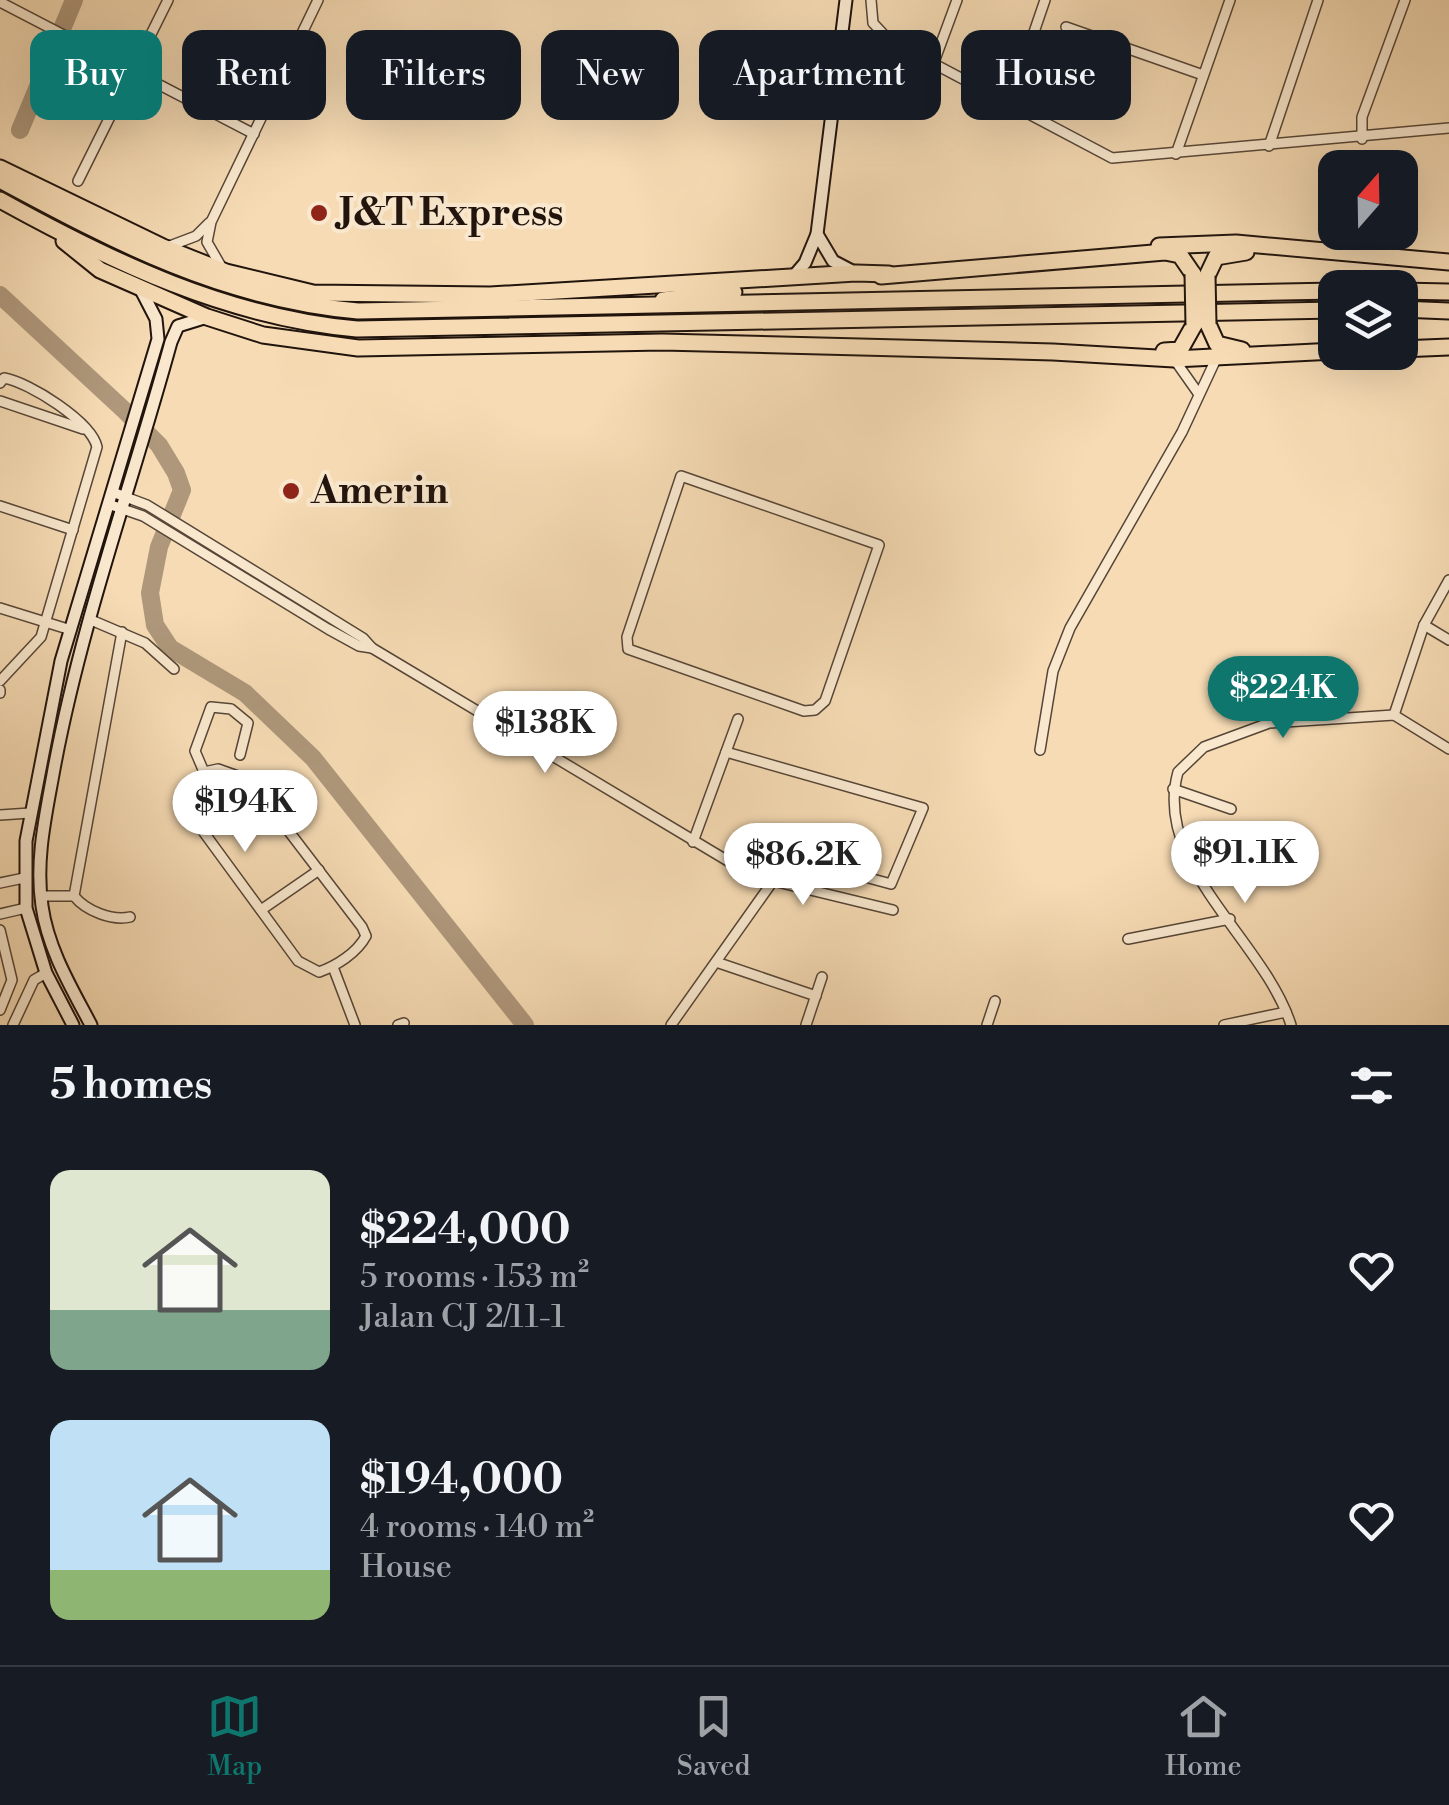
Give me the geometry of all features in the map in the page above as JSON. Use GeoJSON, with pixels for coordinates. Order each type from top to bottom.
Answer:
{"type":"FeatureCollection","features":[{"type":"Feature","properties":{"kind":"highway"},"geometry":{"type":"LineString","coordinates":[[0,168],[163,247],[226,272],[312,292],[411,297],[889,274],[1198,242],[1318,250]]}},
{"type":"Feature","properties":{"kind":"highway"},"geometry":{"type":"LineString","coordinates":[[0,180],[108,238],[228,288],[271,300],[358,311],[1318,291]]}},
{"type":"Feature","properties":{"kind":"highway"},"geometry":{"type":"LineString","coordinates":[[0,200],[55,230],[221,304],[309,324],[357,329],[1318,310]]}},
{"type":"Feature","properties":{"kind":"highway"},"geometry":{"type":"LineString","coordinates":[[55,230],[100,270],[207,316],[262,335],[358,348],[662,342],[1174,360],[1306,352]]}},
{"type":"Feature","properties":{"kind":"highway"},"geometry":{"type":"LineString","coordinates":[[1318,352],[1230,350],[1216,344],[1201,324],[1200,275],[1216,257],[1229,252],[1320,250],[1449,262]]}},
{"type":"Feature","properties":{"kind":"highway"},"geometry":{"type":"LineString","coordinates":[[1081,256],[1166,252],[1180,255],[1200,275]]}},
{"type":"Feature","properties":{"kind":"highway"},"geometry":{"type":"LineString","coordinates":[[650,307],[677,296],[858,281],[889,274]]}},
{"type":"Feature","properties":{"kind":"highway"},"geometry":{"type":"LineString","coordinates":[[1418,291],[1449,292]]}},
{"type":"Feature","properties":{"kind":"highway"},"geometry":{"type":"LineString","coordinates":[[1418,310],[1449,311]]}},
{"type":"Feature","properties":{"kind":"highway"},"geometry":{"type":"LineString","coordinates":[[1100,355],[1180,350],[1201,324]]}},
{"type":"Feature","properties":{"kind":"highway"},"geometry":{"type":"LineString","coordinates":[[1418,348],[1449,347]]}},
{"type":"Feature","properties":{"kind":"street"},"geometry":{"type":"LineString","coordinates":[[153,30],[168,0]]}},
{"type":"Feature","properties":{"kind":"street"},"geometry":{"type":"LineString","coordinates":[[226,272],[207,242],[211,222],[318,0]]}},
{"type":"Feature","properties":{"kind":"street"},"geometry":{"type":"LineString","coordinates":[[793,277],[806,264],[817,234],[846,0]]}},
{"type":"Feature","properties":{"kind":"street"},"geometry":{"type":"LineString","coordinates":[[871,0],[873,23],[878,30]]}},
{"type":"Feature","properties":{"kind":"street"},"geometry":{"type":"LineString","coordinates":[[941,43],[957,0]]}},
{"type":"Feature","properties":{"kind":"street"},"geometry":{"type":"LineString","coordinates":[[1035,30],[1045,0]]}},
{"type":"Feature","properties":{"kind":"street"},"geometry":{"type":"LineString","coordinates":[[1176,154],[1230,0]]}},
{"type":"Feature","properties":{"kind":"street"},"geometry":{"type":"LineString","coordinates":[[1269,146],[1318,0]]}},
{"type":"Feature","properties":{"kind":"street"},"geometry":{"type":"LineString","coordinates":[[1362,139],[1362,117],[1404,0]]}},
{"type":"Feature","properties":{"kind":"street"},"geometry":{"type":"LineString","coordinates":[[0,2],[51,30]]}},
{"type":"Feature","properties":{"kind":"street"},"geometry":{"type":"LineString","coordinates":[[1066,28],[1202,76]]}},
{"type":"Feature","properties":{"kind":"street"},"geometry":{"type":"LineString","coordinates":[[162,89],[254,134]]}},
{"type":"Feature","properties":{"kind":"street"},"geometry":{"type":"LineString","coordinates":[[78,182],[109,120]]}},
{"type":"Feature","properties":{"kind":"street"},"geometry":{"type":"LineString","coordinates":[[1039,120],[1112,158],[1362,139],[1449,128]]}},
{"type":"Feature","properties":{"kind":"street"},"geometry":{"type":"LineString","coordinates":[[163,247],[196,236],[211,222]]}},
{"type":"Feature","properties":{"kind":"street"},"geometry":{"type":"LineString","coordinates":[[817,234],[834,262],[856,273]]}},
{"type":"Feature","properties":{"kind":"street"},"geometry":{"type":"LineString","coordinates":[[91,1025],[60,967],[41,896],[46,815],[77,667],[146,408],[158,339],[156,318],[140,288]]}},
{"type":"Feature","properties":{"kind":"street"},"geometry":{"type":"LineString","coordinates":[[146,408],[178,326],[207,316]]}},
{"type":"Feature","properties":{"kind":"street"},"geometry":{"type":"LineString","coordinates":[[1040,750],[1046,705],[1061,649],[1182,432],[1216,359]]}},
{"type":"Feature","properties":{"kind":"street"},"geometry":{"type":"LineString","coordinates":[[1174,360],[1198,394]]}},
{"type":"Feature","properties":{"kind":"street"},"geometry":{"type":"LineString","coordinates":[[0,383],[4,378],[18,380],[50,399],[88,430],[96,447],[42,637],[0,680]]}},
{"type":"Feature","properties":{"kind":"street"},"geometry":{"type":"LineString","coordinates":[[0,401],[88,430]]}},
{"type":"Feature","properties":{"kind":"street"},"geometry":{"type":"LineString","coordinates":[[681,476],[758,502],[879,545],[825,701],[815,710],[804,711],[628,649],[627,637],[681,476]]}},
{"type":"Feature","properties":{"kind":"street"},"geometry":{"type":"LineString","coordinates":[[758,502],[763,490]]}},
{"type":"Feature","properties":{"kind":"street"},"geometry":{"type":"LineString","coordinates":[[120,501],[148,505],[192,540]]}},
{"type":"Feature","properties":{"kind":"street"},"geometry":{"type":"LineString","coordinates":[[120,501],[364,638],[372,648],[693,842],[773,880],[893,910]]}},
{"type":"Feature","properties":{"kind":"street"},"geometry":{"type":"LineString","coordinates":[[73,1025],[46,973],[26,908],[24,878],[30,812],[71,630],[120,501]]}},
{"type":"Feature","properties":{"kind":"street"},"geometry":{"type":"LineString","coordinates":[[790,513],[794,501]]}},
{"type":"Feature","properties":{"kind":"street"},"geometry":{"type":"LineString","coordinates":[[0,506],[73,530]]}},
{"type":"Feature","properties":{"kind":"street"},"geometry":{"type":"LineString","coordinates":[[1394,715],[1424,625],[1449,580]]}},
{"type":"Feature","properties":{"kind":"street"},"geometry":{"type":"LineString","coordinates":[[71,630],[95,605]]}},
{"type":"Feature","properties":{"kind":"street"},"geometry":{"type":"LineString","coordinates":[[0,608],[71,630]]}},
{"type":"Feature","properties":{"kind":"street"},"geometry":{"type":"LineString","coordinates":[[91,620],[145,643],[174,668]]}},
{"type":"Feature","properties":{"kind":"street"},"geometry":{"type":"LineString","coordinates":[[1424,625],[1449,640]]}},
{"type":"Feature","properties":{"kind":"street"},"geometry":{"type":"LineString","coordinates":[[71,630],[77,667]]}},
{"type":"Feature","properties":{"kind":"street"},"geometry":{"type":"LineString","coordinates":[[122,632],[74,896],[81,906],[118,920],[130,917]]}},
{"type":"Feature","properties":{"kind":"street"},"geometry":{"type":"LineString","coordinates":[[204,772],[218,768],[246,779],[320,870],[366,936],[332,967],[319,972],[307,968],[197,822],[192,806],[204,772],[194,751],[211,707],[231,709],[248,723],[240,755]]}},
{"type":"Feature","properties":{"kind":"street"},"geometry":{"type":"LineString","coordinates":[[1291,1025],[1230,918],[1182,848],[1173,789],[1186,760],[1204,747],[1269,723],[1394,715],[1449,749]]}},
{"type":"Feature","properties":{"kind":"street"},"geometry":{"type":"LineString","coordinates":[[693,842],[738,719]]}},
{"type":"Feature","properties":{"kind":"street"},"geometry":{"type":"LineString","coordinates":[[726,752],[923,808],[896,878],[883,884],[748,846]]}},
{"type":"Feature","properties":{"kind":"street"},"geometry":{"type":"LineString","coordinates":[[1173,789],[1232,808]]}},
{"type":"Feature","properties":{"kind":"street"},"geometry":{"type":"LineString","coordinates":[[0,815],[30,812]]}},
{"type":"Feature","properties":{"kind":"street"},"geometry":{"type":"LineString","coordinates":[[261,910],[320,870]]}},
{"type":"Feature","properties":{"kind":"street"},"geometry":{"type":"LineString","coordinates":[[0,883],[24,878]]}},
{"type":"Feature","properties":{"kind":"street"},"geometry":{"type":"LineString","coordinates":[[671,1025],[773,880]]}},
{"type":"Feature","properties":{"kind":"street"},"geometry":{"type":"LineString","coordinates":[[41,896],[74,896]]}},
{"type":"Feature","properties":{"kind":"street"},"geometry":{"type":"LineString","coordinates":[[0,914],[26,908]]}},
{"type":"Feature","properties":{"kind":"street"},"geometry":{"type":"LineString","coordinates":[[1128,939],[1230,918]]}},
{"type":"Feature","properties":{"kind":"street"},"geometry":{"type":"LineString","coordinates":[[0,930],[12,980],[0,1010]]}},
{"type":"Feature","properties":{"kind":"street"},"geometry":{"type":"LineString","coordinates":[[716,962],[816,996]]}},
{"type":"Feature","properties":{"kind":"street"},"geometry":{"type":"LineString","coordinates":[[332,967],[355,1025]]}},
{"type":"Feature","properties":{"kind":"street"},"geometry":{"type":"LineString","coordinates":[[13,1025],[34,980],[46,973]]}},
{"type":"Feature","properties":{"kind":"street"},"geometry":{"type":"LineString","coordinates":[[806,1025],[822,978]]}},
{"type":"Feature","properties":{"kind":"street"},"geometry":{"type":"LineString","coordinates":[[986,1025],[995,1002]]}},
{"type":"Feature","properties":{"kind":"street"},"geometry":{"type":"LineString","coordinates":[[1224,1025],[1286,1012]]}},
{"type":"Feature","properties":{"kind":"waterway"},"geometry":{"type":"LineString","coordinates":[[20,130],[74,0]]}},
{"type":"Feature","properties":{"kind":"waterway"},"geometry":{"type":"LineString","coordinates":[[0,295],[159,445],[176,473],[182,490],[159,547],[150,593],[155,625],[170,648],[245,693],[313,758],[525,1025]]}},
{"type":"Feature","properties":{"kind":"place","name":"J&T Express"},"geometry":{"type":"Point","coordinates":[319,213]}},
{"type":"Feature","properties":{"kind":"place","name":"Amerin"},"geometry":{"type":"Point","coordinates":[291,491]}}]}
